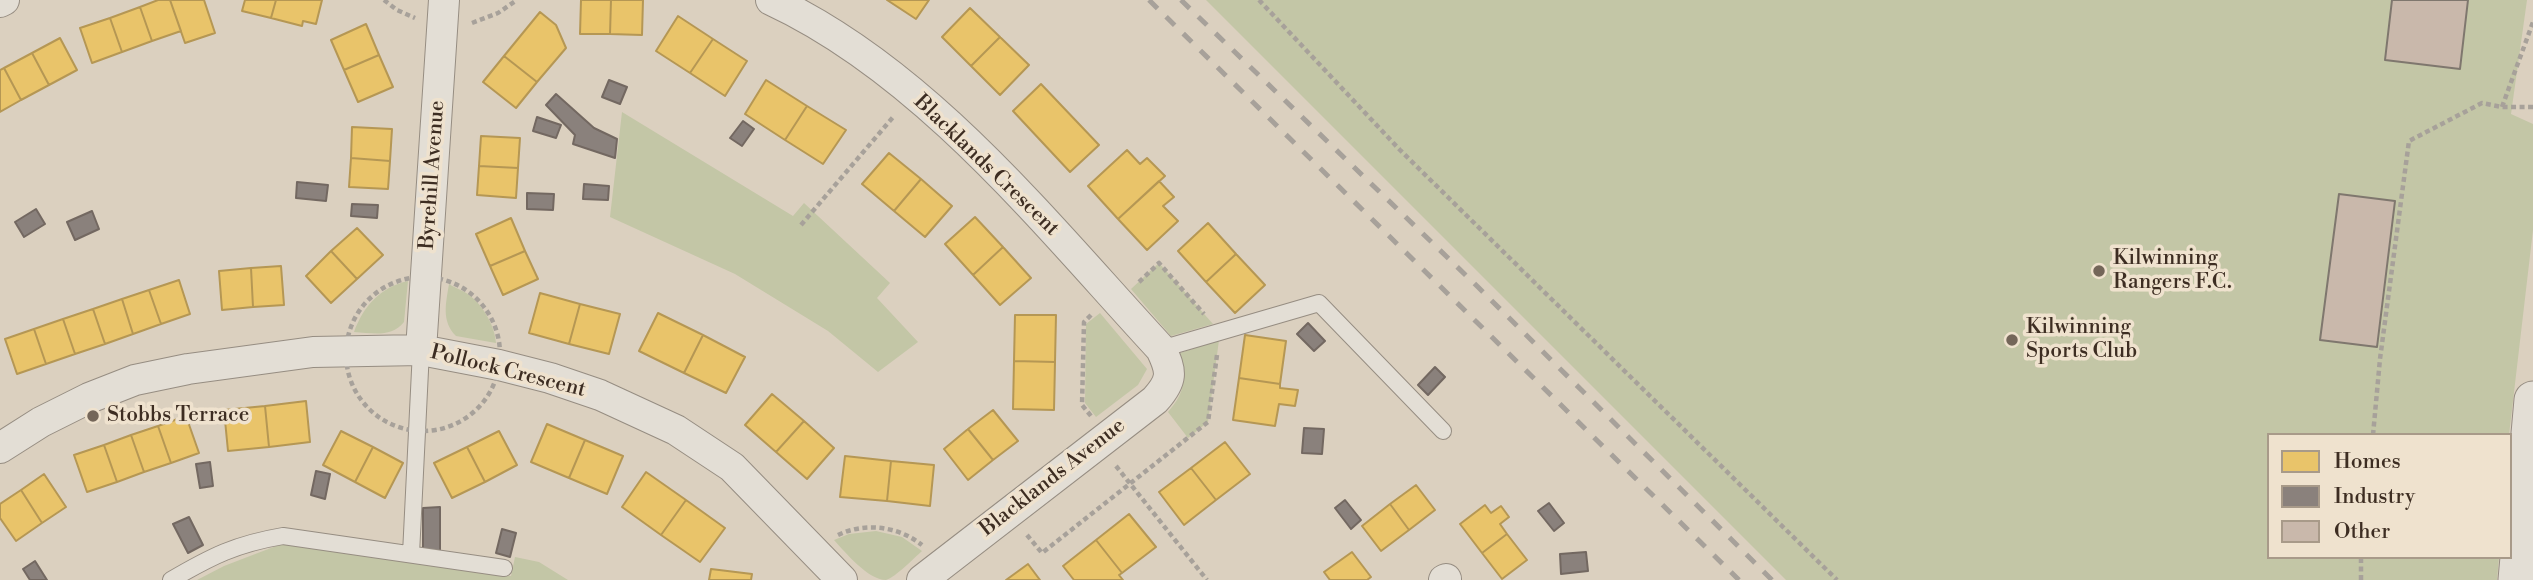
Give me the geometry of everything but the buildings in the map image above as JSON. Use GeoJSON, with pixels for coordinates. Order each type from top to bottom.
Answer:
{"type":"FeatureCollection","features":[{"type":"Feature","properties":{"kind":"street","name":"Byrehill Avenue"},"geometry":{"type":"LineString","coordinates":[[421,350],[444,0]]}},
{"type":"Feature","properties":{"kind":"street","name":"Blacklands Crescent"},"geometry":{"type":"LineString","coordinates":[[771,0],[799,13],[869,59],[971,146],[1034,209],[1166,358]]}},
{"type":"Feature","properties":{"kind":"street","name":"Pollock Crescent"},"geometry":{"type":"LineString","coordinates":[[0,448],[41,422],[89,398],[135,380],[200,367],[313,352],[421,350],[550,378],[600,395],[676,430],[732,467],[842,580]]}},
{"type":"Feature","properties":{"kind":"street","name":"Blacklands Avenue"},"geometry":{"type":"LineString","coordinates":[[932,572],[1156,400],[1169,381],[1166,358]]}},
{"type":"Feature","properties":{"kind":"street"},"geometry":{"type":"LineString","coordinates":[[2517,580],[2533,400]]}},
{"type":"Feature","properties":{"kind":"lane"},"geometry":{"type":"LineString","coordinates":[[1166,358],[1319,303],[1443,431]]}},
{"type":"Feature","properties":{"kind":"lane"},"geometry":{"type":"LineString","coordinates":[[411,554],[421,350]]}},
{"type":"Feature","properties":{"kind":"lane"},"geometry":{"type":"LineString","coordinates":[[171,580],[228,549],[283,536],[504,568]]}},
{"type":"Feature","properties":{"kind":"path"},"geometry":{"type":"LineString","coordinates":[[1259,0],[1400,150],[1837,580]]}},
{"type":"Feature","properties":{"kind":"path"},"geometry":{"type":"LineString","coordinates":[[2502,107],[2533,22]]}},
{"type":"Feature","properties":{"kind":"path"},"geometry":{"type":"LineString","coordinates":[[801,225],[913,94]]}},
{"type":"Feature","properties":{"kind":"path"},"geometry":{"type":"LineString","coordinates":[[2373,433],[2380,359],[2409,142],[2482,103],[2502,107],[2533,107]]}},
{"type":"Feature","properties":{"kind":"path"},"geometry":{"type":"LineString","coordinates":[[1112,296],[1084,322],[1082,405],[1103,440],[1207,580]]}},
{"type":"Feature","properties":{"kind":"path"},"geometry":{"type":"LineString","coordinates":[[814,550],[841,533],[872,527],[887,529],[914,540],[932,572]]}},
{"type":"Feature","properties":{"kind":"path"},"geometry":{"type":"LineString","coordinates":[[2361,559],[2361,580]]}},
{"type":"Feature","properties":{"kind":"green space","name":"Kilwinning Sports Club"},"geometry":{"type":"Polygon","coordinates":[[[1206,0],[2527,0],[2511,114],[2533,124],[2533,230],[2509,433],[2267,433],[2267,559],[2499,559],[2497,580],[1786,580],[1206,0]]]}},
{"type":"Feature","properties":{"kind":"green space"},"geometry":{"type":"Polygon","coordinates":[[[622,112],[793,216],[804,203],[890,283],[877,298],[918,342],[878,372],[828,331],[735,274],[610,217],[622,112]]]}},
{"type":"Feature","properties":{"kind":"green space"},"geometry":{"type":"Polygon","coordinates":[[[1159,263],[1213,324],[1171,336],[1131,289],[1159,263]]]}},
{"type":"Feature","properties":{"kind":"green space"},"geometry":{"type":"Polygon","coordinates":[[[408,281],[404,322],[399,327],[381,333],[354,332],[362,314],[374,299],[389,288],[408,281]]]}},
{"type":"Feature","properties":{"kind":"green space"},"geometry":{"type":"Polygon","coordinates":[[[449,284],[467,293],[479,304],[491,323],[496,343],[456,336],[451,330],[446,318],[449,284]]]}},
{"type":"Feature","properties":{"kind":"green space"},"geometry":{"type":"Polygon","coordinates":[[[1100,313],[1147,369],[1138,385],[1096,417],[1085,403],[1086,324],[1100,313]]]}},
{"type":"Feature","properties":{"kind":"green space"},"geometry":{"type":"Polygon","coordinates":[[[1219,340],[1208,422],[1188,438],[1168,412],[1179,397],[1183,384],[1177,354],[1219,340]]]}},
{"type":"Feature","properties":{"kind":"green space"},"geometry":{"type":"Polygon","coordinates":[[[876,531],[902,537],[922,551],[886,580],[865,571],[834,540],[849,534],[876,531]]]}},
{"type":"Feature","properties":{"kind":"green space"},"geometry":{"type":"Polygon","coordinates":[[[284,543],[511,576],[515,557],[539,562],[568,580],[197,580],[224,566],[284,543]]]}},
{"type":"Feature","properties":{"kind":"railway"},"geometry":{"type":"LineString","coordinates":[[1149,0],[1739,580]]}},
{"type":"Feature","properties":{"kind":"railway"},"geometry":{"type":"LineString","coordinates":[[1181,0],[1478,287],[1772,580]]}},
{"type":"Feature","properties":{"kind":"place","name":"Kilwinning Rangers F.C."},"geometry":{"type":"Point","coordinates":[2099,271]}},
{"type":"Feature","properties":{"kind":"place","name":"Kilwinning Sports Club"},"geometry":{"type":"Point","coordinates":[2012,340]}},
{"type":"Feature","properties":{"kind":"place","name":"Stobbs Terrace"},"geometry":{"type":"Point","coordinates":[93,416]}}]}
